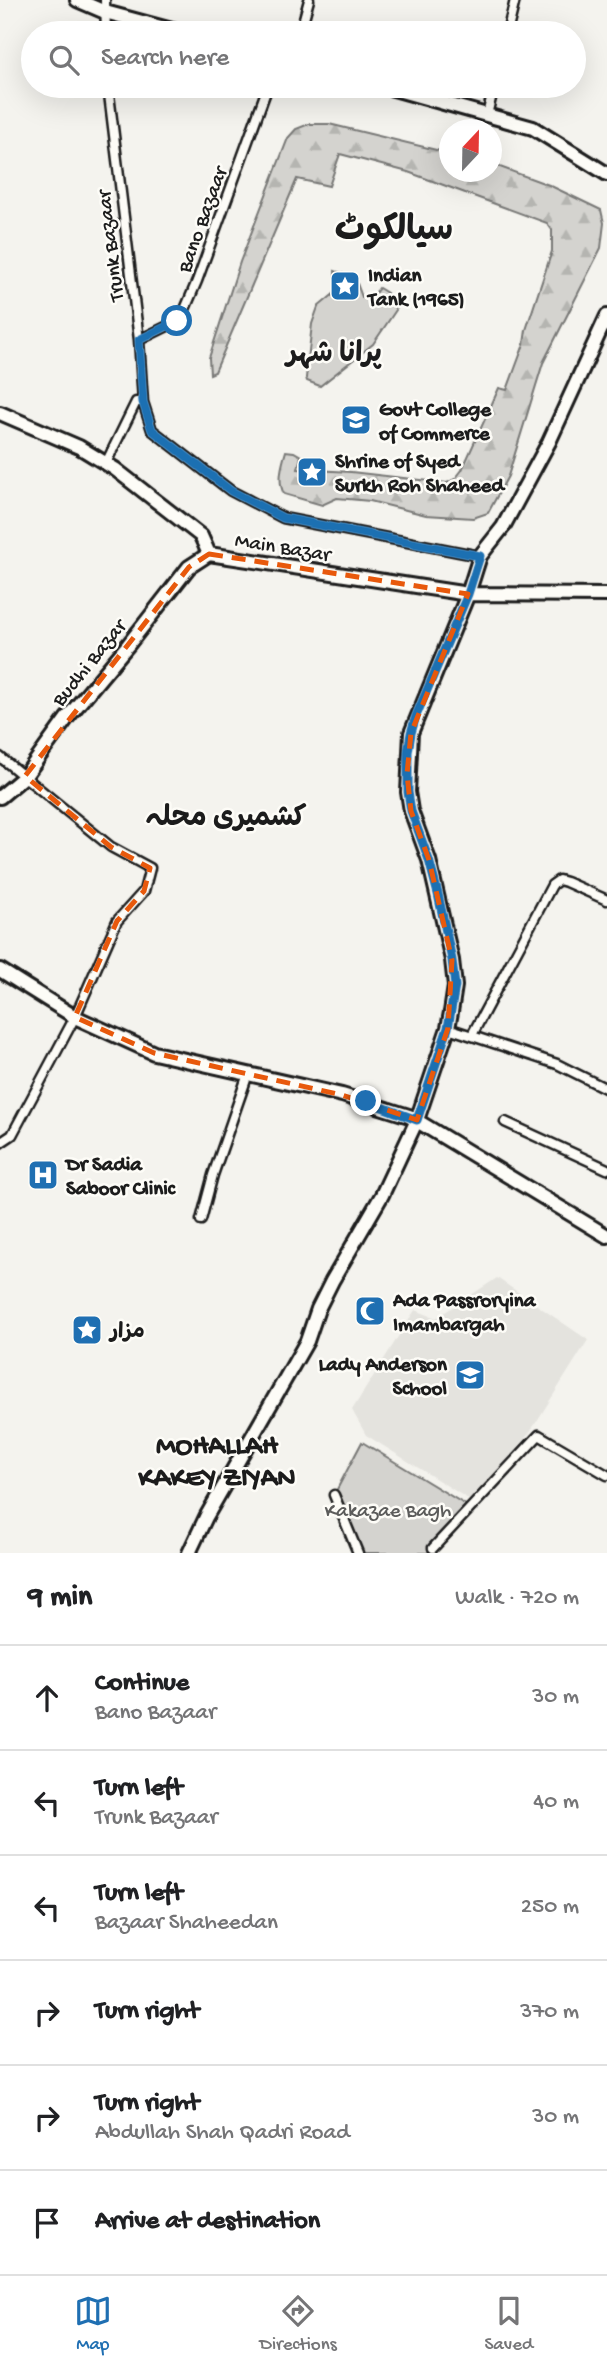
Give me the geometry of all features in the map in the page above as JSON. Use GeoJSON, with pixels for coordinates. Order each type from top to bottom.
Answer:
{"type":"FeatureCollection","features":[{"type":"Feature","properties":{"kind":"street"},"geometry":{"type":"LineString","coordinates":[[77,0],[105,6],[148,21]]}},
{"type":"Feature","properties":{"kind":"street"},"geometry":{"type":"LineString","coordinates":[[303,21],[309,0]]}},
{"type":"Feature","properties":{"kind":"street"},"geometry":{"type":"LineString","coordinates":[[510,21],[515,0]]}},
{"type":"Feature","properties":{"kind":"street","name":"Trunk Bazaar"},"geometry":{"type":"LineString","coordinates":[[109,98],[139,340],[143,402],[152,430],[231,491],[283,518],[480,556]]}},
{"type":"Feature","properties":{"kind":"street","name":"Bano Bazaar"},"geometry":{"type":"LineString","coordinates":[[139,340],[177,321],[183,314],[264,98]]}},
{"type":"Feature","properties":{"kind":"street"},"geometry":{"type":"LineString","coordinates":[[426,98],[533,128],[607,174]]}},
{"type":"Feature","properties":{"kind":"street"},"geometry":{"type":"LineString","coordinates":[[487,115],[491,98]]}},
{"type":"Feature","properties":{"kind":"street"},"geometry":{"type":"LineString","coordinates":[[189,1553],[212,1506],[307,1341],[323,1299],[382,1195],[417,1120],[448,1028],[455,986],[452,960],[429,860],[411,811],[407,774],[411,733],[468,594],[480,556],[503,527],[549,442],[607,316]]}},
{"type":"Feature","properties":{"kind":"street"},"geometry":{"type":"LineString","coordinates":[[106,463],[136,402],[143,402]]}},
{"type":"Feature","properties":{"kind":"street","name":"Main Bazar"},"geometry":{"type":"LineString","coordinates":[[0,413],[79,447],[106,463],[201,537],[209,554],[468,594],[607,595]]}},
{"type":"Feature","properties":{"kind":"street","name":"Budhi Bazar"},"geometry":{"type":"LineString","coordinates":[[0,797],[25,776],[67,718],[128,646],[189,566],[209,554]]}},
{"type":"Feature","properties":{"kind":"street"},"geometry":{"type":"LineString","coordinates":[[0,757],[111,847],[150,868],[144,891],[117,920],[75,1017],[12,1135],[0,1143]]}},
{"type":"Feature","properties":{"kind":"street"},"geometry":{"type":"LineString","coordinates":[[472,1035],[552,885],[559,880],[607,900]]}},
{"type":"Feature","properties":{"kind":"street"},"geometry":{"type":"LineString","coordinates":[[0,970],[75,1017],[154,1053],[366,1101],[417,1120],[607,1236]]}},
{"type":"Feature","properties":{"kind":"street"},"geometry":{"type":"LineString","coordinates":[[448,1028],[557,1064],[607,1090]]}},
{"type":"Feature","properties":{"kind":"street"},"geometry":{"type":"LineString","coordinates":[[201,1220],[213,1175],[248,1074]]}},
{"type":"Feature","properties":{"kind":"street"},"geometry":{"type":"LineString","coordinates":[[505,1122],[607,1169]]}},
{"type":"Feature","properties":{"kind":"street"},"geometry":{"type":"LineString","coordinates":[[433,1548],[539,1435],[607,1475]]}},
{"type":"Feature","properties":{"kind":"street"},"geometry":{"type":"LineString","coordinates":[[334,1495],[358,1553]]}},
{"type":"Feature","properties":{"kind":"highlighted area"},"geometry":{"type":"Polygon","coordinates":[[[209,554],[468,594],[411,733],[407,774],[411,811],[429,860],[452,960],[448,1028],[417,1120],[342,1095],[154,1053],[75,1017],[117,921],[144,891],[150,868],[111,847],[25,776],[189,567],[209,554]]]}},
{"type":"Feature","properties":{"kind":"shaded area","name":"Lady Anderson School"},"geometry":{"type":"Polygon","coordinates":[[[497,1278],[588,1340],[530,1432],[473,1502],[366,1435],[352,1410],[415,1310],[436,1318],[497,1278]]]}},
{"type":"Feature","properties":{"kind":"green space"},"geometry":{"type":"Polygon","coordinates":[[[309,124],[329,124],[439,151],[439,182],[502,182],[502,168],[549,185],[601,210],[604,223],[601,248],[543,363],[508,476],[488,513],[473,518],[426,515],[370,501],[337,498],[322,505],[284,494],[281,484],[282,467],[286,451],[301,456],[298,469],[447,483],[455,479],[462,470],[499,388],[507,390],[524,344],[526,330],[552,251],[552,230],[547,223],[408,172],[340,154],[329,186],[297,179],[215,372],[210,374],[209,358],[240,262],[288,138],[296,129],[309,124]]]}},
{"type":"Feature","properties":{"kind":"green space"},"geometry":{"type":"Polygon","coordinates":[[[335,271],[355,278],[362,297],[372,297],[379,288],[387,293],[396,310],[373,344],[320,386],[307,381],[306,378],[312,324],[318,307],[336,292],[335,271]]]}},
{"type":"Feature","properties":{"kind":"green space","name":"Kakazae Bagh"},"geometry":{"type":"Polygon","coordinates":[[[362,1442],[469,1507],[433,1548],[436,1553],[356,1553],[334,1495],[362,1442]]]}},
{"type":"Feature","properties":{"kind":"place","name":"Indian Tank (1965)"},"geometry":{"type":"Point","coordinates":[345,286]}},
{"type":"Feature","properties":{"kind":"place","name":"Govt College of Commerce"},"geometry":{"type":"Point","coordinates":[356,420]}},
{"type":"Feature","properties":{"kind":"place","name":"Shrine of Syed Surkh Roh Shaheed"},"geometry":{"type":"Point","coordinates":[312,472]}},
{"type":"Feature","properties":{"kind":"place","name":"Dr Sadia Saboor Clinic"},"geometry":{"type":"Point","coordinates":[43,1175]}},
{"type":"Feature","properties":{"kind":"place","name":"Ada Passroryina Imambargah"},"geometry":{"type":"Point","coordinates":[370,1311]}},
{"type":"Feature","properties":{"kind":"place","name":"مزار"},"geometry":{"type":"Point","coordinates":[87,1330]}},
{"type":"Feature","properties":{"kind":"place","name":"Lady Anderson School"},"geometry":{"type":"Point","coordinates":[470,1375]}},
{"type":"Feature","properties":{"kind":"district","name":"سیالکوٹ"},"geometry":{"type":"Point","coordinates":[394,227]}},
{"type":"Feature","properties":{"kind":"district","name":"پرانا شہر"},"geometry":{"type":"Point","coordinates":[334,351]}},
{"type":"Feature","properties":{"kind":"district","name":"کشمیری محلہ"},"geometry":{"type":"Point","coordinates":[226,815]}},
{"type":"Feature","properties":{"kind":"district","name":"MOHALLAH KAKEY ZIYAN"},"geometry":{"type":"Point","coordinates":[217,1459]}},
{"type":"Feature","properties":{"kind":"route"},"geometry":{"type":"LineString","coordinates":[[177,321],[139,340],[146,416],[152,430],[164,441],[231,491],[283,518],[480,556],[468,594],[416,716],[408,752],[407,774],[411,811],[429,860],[452,960],[455,986],[448,1028],[417,1120],[366,1101]]}}]}
